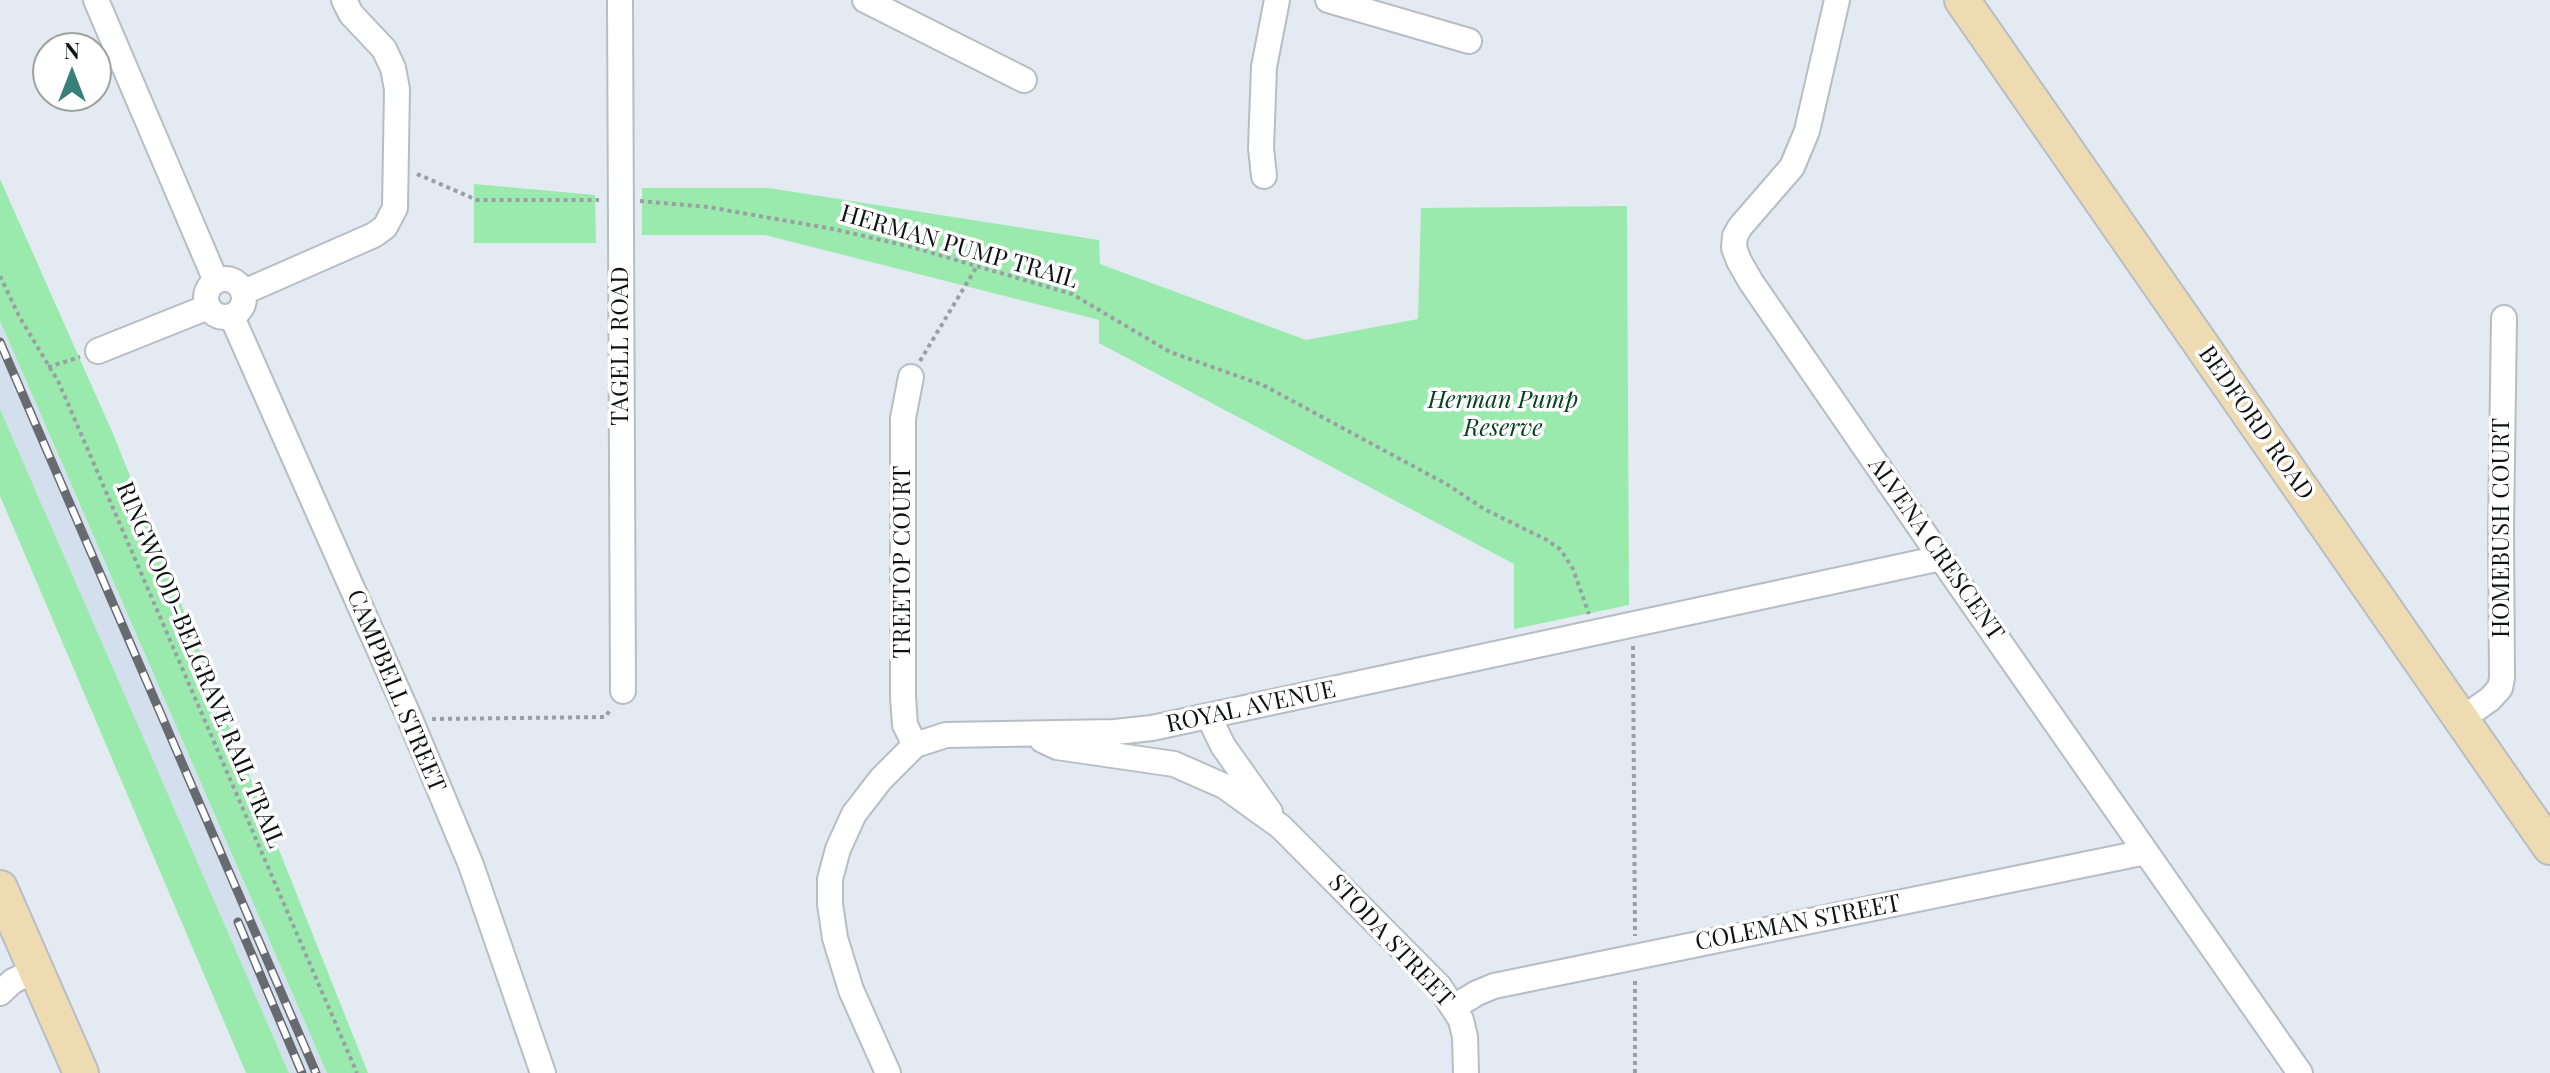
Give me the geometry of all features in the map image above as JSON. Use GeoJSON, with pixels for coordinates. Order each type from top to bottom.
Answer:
{"type":"FeatureCollection","features":[{"type":"Feature","properties":{"kind":"main road","name":"BEDFORD ROAD"},"geometry":{"type":"LineString","coordinates":[[1962,0],[2550,847]]}},
{"type":"Feature","properties":{"kind":"main road"},"geometry":{"type":"LineString","coordinates":[[0,888],[81,1073]]}},
{"type":"Feature","properties":{"kind":"street"},"geometry":{"type":"LineString","coordinates":[[96,0],[216,281]]}},
{"type":"Feature","properties":{"kind":"street"},"geometry":{"type":"LineString","coordinates":[[244,292],[374,235],[385,227],[395,208],[397,89],[393,68],[384,49],[351,14],[344,0]]}},
{"type":"Feature","properties":{"kind":"street","name":"TAGELL ROAD"},"geometry":{"type":"LineString","coordinates":[[620,0],[623,691]]}},
{"type":"Feature","properties":{"kind":"street"},"geometry":{"type":"LineString","coordinates":[[865,0],[1024,80]]}},
{"type":"Feature","properties":{"kind":"street"},"geometry":{"type":"LineString","coordinates":[[1264,176],[1261,148],[1264,67],[1277,0]]}},
{"type":"Feature","properties":{"kind":"street"},"geometry":{"type":"LineString","coordinates":[[1328,0],[1469,41]]}},
{"type":"Feature","properties":{"kind":"street","name":"ALVENA CRESCENT"},"geometry":{"type":"LineString","coordinates":[[1837,0],[1807,131],[1792,167],[1740,227],[1734,248],[1751,282],[2300,1073]]}},
{"type":"Feature","properties":{"kind":"street"},"geometry":{"type":"LineString","coordinates":[[230,279],[244,292],[244,304],[232,317],[215,315],[208,307],[208,289],[216,281],[230,279]]}},
{"type":"Feature","properties":{"kind":"street"},"geometry":{"type":"LineString","coordinates":[[98,351],[208,307]]}},
{"type":"Feature","properties":{"kind":"street","name":"CAMPBELL STREET"},"geometry":{"type":"LineString","coordinates":[[232,317],[410,719],[471,865],[543,1073]]}},
{"type":"Feature","properties":{"kind":"street","name":"HOMEBUSH COURT"},"geometry":{"type":"LineString","coordinates":[[2462,719],[2490,699],[2500,688],[2502,678],[2504,318]]}},
{"type":"Feature","properties":{"kind":"street","name":"TREETOP COURT"},"geometry":{"type":"LineString","coordinates":[[911,377],[903,418],[903,697],[905,725],[915,745]]}},
{"type":"Feature","properties":{"kind":"street","name":"ROYAL AVENUE"},"geometry":{"type":"LineString","coordinates":[[915,745],[946,735],[1115,732],[1152,728],[1941,558]]}},
{"type":"Feature","properties":{"kind":"street","name":"STODA STREET"},"geometry":{"type":"LineString","coordinates":[[1209,717],[1223,746],[1281,827],[1439,986],[1461,1020],[1466,1073]]}},
{"type":"Feature","properties":{"kind":"street","name":"STODA STREET"},"geometry":{"type":"LineString","coordinates":[[1027,733],[1057,747],[1174,764],[1224,786],[1281,827]]}},
{"type":"Feature","properties":{"kind":"street"},"geometry":{"type":"LineString","coordinates":[[888,1073],[851,990],[835,938],[830,879],[838,849],[854,814],[881,779],[915,745]]}},
{"type":"Feature","properties":{"kind":"street","name":"COLEMAN STREET"},"geometry":{"type":"LineString","coordinates":[[1454,1007],[1494,986],[2146,852]]}},
{"type":"Feature","properties":{"kind":"street"},"geometry":{"type":"LineString","coordinates":[[0,993],[13,981],[36,970]]}},
{"type":"Feature","properties":{"kind":"path","name":"HERMAN PUMP TRAIL"},"geometry":{"type":"LineString","coordinates":[[397,165],[477,200],[620,200],[708,207],[833,229],[912,247],[1072,294],[1170,352],[1263,385],[1448,485],[1484,509],[1547,540],[1561,550],[1573,569],[1596,632]]}},
{"type":"Feature","properties":{"kind":"path"},"geometry":{"type":"LineString","coordinates":[[911,377],[977,266]]}},
{"type":"Feature","properties":{"kind":"path","name":"RINGWOOD-BELGRAVE RAIL TRAIL"},"geometry":{"type":"LineString","coordinates":[[0,276],[19,316],[59,383],[357,1073]]}},
{"type":"Feature","properties":{"kind":"path"},"geometry":{"type":"LineString","coordinates":[[48,367],[98,351]]}},
{"type":"Feature","properties":{"kind":"path"},"geometry":{"type":"LineString","coordinates":[[1633,635],[1635,936]]}},
{"type":"Feature","properties":{"kind":"path"},"geometry":{"type":"LineString","coordinates":[[410,719],[605,717],[623,691]]}},
{"type":"Feature","properties":{"kind":"path"},"geometry":{"type":"LineString","coordinates":[[1635,974],[1635,1073]]}},
{"type":"Feature","properties":{"kind":"shaded area"},"geometry":{"type":"Polygon","coordinates":[[[0,321],[327,1073],[289,1073],[0,409],[0,321]]]}},
{"type":"Feature","properties":{"kind":"green space"},"geometry":{"type":"Polygon","coordinates":[[[0,179],[114,436],[368,1073],[327,1073],[0,321],[0,179]]]}},
{"type":"Feature","properties":{"kind":"green space"},"geometry":{"type":"Polygon","coordinates":[[[474,184],[595,195],[596,243],[474,243],[474,184]]]}},
{"type":"Feature","properties":{"kind":"green space","name":"Herman Pump Reserve"},"geometry":{"type":"Polygon","coordinates":[[[642,188],[769,188],[1099,240],[1100,264],[1306,340],[1418,319],[1421,208],[1627,206],[1629,605],[1514,629],[1514,564],[1099,343],[1099,320],[765,235],[642,235],[642,188]]]}},
{"type":"Feature","properties":{"kind":"green space"},"geometry":{"type":"Polygon","coordinates":[[[0,409],[289,1073],[246,1073],[0,496],[0,409]]]}},
{"type":"Feature","properties":{"kind":"railway"},"geometry":{"type":"LineString","coordinates":[[0,342],[316,1073]]}},
{"type":"Feature","properties":{"kind":"railway"},"geometry":{"type":"LineString","coordinates":[[238,922],[302,1073]]}}]}
